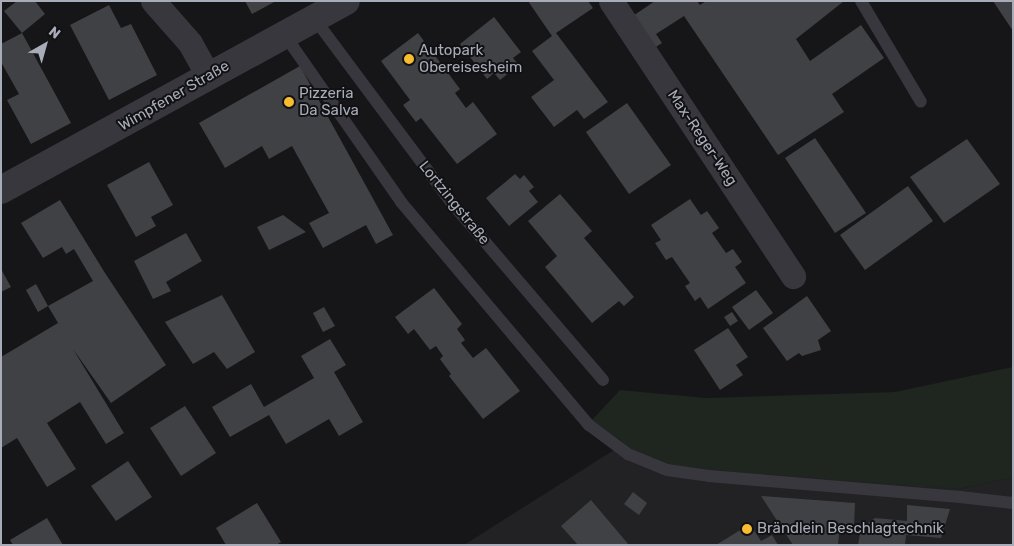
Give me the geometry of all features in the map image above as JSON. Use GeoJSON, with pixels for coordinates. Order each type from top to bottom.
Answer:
{"type":"FeatureCollection","features":[{"type":"Feature","properties":{"kind":"street"},"geometry":{"type":"LineString","coordinates":[[153,1],[190,43],[208,76]]}},
{"type":"Feature","properties":{"kind":"street","name":"Wimpfener Straße"},"geometry":{"type":"LineString","coordinates":[[1,190],[104,136],[208,76],[346,1]]}},
{"type":"Feature","properties":{"kind":"street","name":"Max-Reger-Weg"},"geometry":{"type":"LineString","coordinates":[[611,1],[793,276]]}},
{"type":"Feature","properties":{"kind":"lane"},"geometry":{"type":"LineString","coordinates":[[861,1],[921,102]]}},
{"type":"Feature","properties":{"kind":"lane","name":"Lortzingstraße"},"geometry":{"type":"LineString","coordinates":[[314,18],[451,202],[603,380]]}},
{"type":"Feature","properties":{"kind":"lane"},"geometry":{"type":"LineString","coordinates":[[284,34],[401,202],[589,426],[628,454],[667,470],[709,476],[960,496],[1013,504]]}},
{"type":"Feature","properties":{"kind":"shaded area"},"geometry":{"type":"Polygon","coordinates":[[[1013,367],[1013,477],[959,489],[709,470],[667,465],[633,450],[592,420],[620,390],[705,398],[895,392],[1013,367]]]}},
{"type":"Feature","properties":{"kind":"shaded area"},"geometry":{"type":"Polygon","coordinates":[[[625,443],[633,450],[959,489],[1013,477],[1013,545],[464,545],[625,443]]]}},
{"type":"Feature","properties":{"kind":"building"},"geometry":{"type":"Polygon","coordinates":[[[17,1],[35,1],[45,14],[22,33],[4,11],[17,1]]]}},
{"type":"Feature","properties":{"kind":"building"},"geometry":{"type":"Polygon","coordinates":[[[245,1],[276,1],[252,14],[245,1]]]}},
{"type":"Feature","properties":{"kind":"building"},"geometry":{"type":"Polygon","coordinates":[[[528,1],[588,1],[593,8],[556,33],[608,102],[584,119],[577,110],[554,127],[531,97],[554,80],[532,51],[552,36],[528,1]]]}},
{"type":"Feature","properties":{"kind":"building"},"geometry":{"type":"Polygon","coordinates":[[[655,1],[697,1],[700,5],[706,1],[844,1],[796,39],[810,61],[861,25],[884,58],[832,94],[844,112],[778,155],[684,16],[656,34],[662,43],[648,52],[627,20],[655,1]]]}},
{"type":"Feature","properties":{"kind":"building"},"geometry":{"type":"Polygon","coordinates":[[[993,1],[1013,1],[1013,31],[993,1]]]}},
{"type":"Feature","properties":{"kind":"building"},"geometry":{"type":"Polygon","coordinates":[[[109,5],[121,28],[131,24],[157,75],[109,100],[70,25],[109,5]]]}},
{"type":"Feature","properties":{"kind":"building"},"geometry":{"type":"Polygon","coordinates":[[[494,17],[521,52],[513,58],[519,65],[500,80],[494,73],[487,79],[460,44],[494,17]]]}},
{"type":"Feature","properties":{"kind":"building"},"geometry":{"type":"Polygon","coordinates":[[[22,33],[71,123],[31,144],[7,100],[19,94],[1,62],[1,44],[22,33]]]}},
{"type":"Feature","properties":{"kind":"building"},"geometry":{"type":"Polygon","coordinates":[[[418,33],[460,89],[455,93],[466,108],[473,102],[497,134],[457,164],[421,118],[416,122],[403,105],[410,100],[381,61],[418,33]]]}},
{"type":"Feature","properties":{"kind":"building"},"geometry":{"type":"Polygon","coordinates":[[[300,66],[393,235],[376,244],[366,225],[323,248],[309,223],[329,213],[292,146],[269,159],[262,146],[225,168],[199,123],[300,66]]]}},
{"type":"Feature","properties":{"kind":"building"},"geometry":{"type":"Polygon","coordinates":[[[627,103],[671,165],[629,194],[586,132],[627,103]]]}},
{"type":"Feature","properties":{"kind":"building"},"geometry":{"type":"Polygon","coordinates":[[[815,138],[866,213],[835,233],[785,158],[815,138]]]}},
{"type":"Feature","properties":{"kind":"building"},"geometry":{"type":"Polygon","coordinates":[[[967,139],[1000,184],[944,223],[910,177],[967,139]]]}},
{"type":"Feature","properties":{"kind":"building"},"geometry":{"type":"Polygon","coordinates":[[[149,162],[173,205],[151,217],[156,226],[136,237],[107,185],[149,162]]]}},
{"type":"Feature","properties":{"kind":"building"},"geometry":{"type":"Polygon","coordinates":[[[515,174],[520,179],[524,175],[534,187],[529,191],[538,202],[509,226],[486,198],[515,174]]]}},
{"type":"Feature","properties":{"kind":"building"},"geometry":{"type":"Polygon","coordinates":[[[908,186],[933,221],[865,270],[840,235],[908,186]]]}},
{"type":"Feature","properties":{"kind":"building"},"geometry":{"type":"Polygon","coordinates":[[[560,194],[592,231],[584,238],[634,297],[624,306],[619,301],[592,323],[545,267],[557,256],[528,221],[560,194]]]}},
{"type":"Feature","properties":{"kind":"building"},"geometry":{"type":"Polygon","coordinates":[[[690,199],[701,215],[707,211],[719,228],[712,233],[726,253],[733,249],[742,262],[735,267],[746,283],[708,309],[700,297],[695,301],[685,286],[690,283],[672,257],[666,260],[655,243],[661,240],[651,225],[690,199]]]}},
{"type":"Feature","properties":{"kind":"building"},"geometry":{"type":"Polygon","coordinates":[[[60,200],[105,273],[166,365],[111,403],[73,349],[124,433],[106,444],[80,402],[47,423],[76,469],[47,487],[17,438],[1,448],[1,357],[58,323],[48,306],[93,281],[74,249],[66,254],[62,247],[43,258],[21,223],[60,200]]]}},
{"type":"Feature","properties":{"kind":"building"},"geometry":{"type":"Polygon","coordinates":[[[283,215],[306,232],[269,250],[257,227],[283,215]]]}},
{"type":"Feature","properties":{"kind":"building"},"geometry":{"type":"Polygon","coordinates":[[[186,233],[202,261],[166,282],[171,291],[153,299],[134,261],[186,233]]]}},
{"type":"Feature","properties":{"kind":"building"},"geometry":{"type":"Polygon","coordinates":[[[1,269],[11,287],[1,292],[1,269]]]}},
{"type":"Feature","properties":{"kind":"building"},"geometry":{"type":"Polygon","coordinates":[[[36,284],[48,306],[38,312],[26,290],[36,284]]]}},
{"type":"Feature","properties":{"kind":"building"},"geometry":{"type":"Polygon","coordinates":[[[434,288],[462,324],[457,329],[465,340],[461,343],[473,358],[486,348],[520,391],[483,419],[449,376],[451,374],[440,359],[443,356],[436,346],[430,350],[414,329],[408,334],[395,317],[434,288]]]}},
{"type":"Feature","properties":{"kind":"building"},"geometry":{"type":"Polygon","coordinates":[[[756,290],[773,313],[749,330],[732,307],[756,290]]]}},
{"type":"Feature","properties":{"kind":"building"},"geometry":{"type":"Polygon","coordinates":[[[222,295],[255,352],[227,369],[214,352],[193,364],[165,322],[222,295]]]}},
{"type":"Feature","properties":{"kind":"building"},"geometry":{"type":"Polygon","coordinates":[[[807,296],[831,331],[818,340],[821,350],[802,356],[799,353],[787,361],[763,328],[807,296]]]}},
{"type":"Feature","properties":{"kind":"building"},"geometry":{"type":"Polygon","coordinates":[[[324,307],[335,326],[323,332],[313,313],[324,307]]]}},
{"type":"Feature","properties":{"kind":"building"},"geometry":{"type":"Polygon","coordinates":[[[732,312],[738,321],[730,326],[724,317],[732,312]]]}},
{"type":"Feature","properties":{"kind":"building"},"geometry":{"type":"Polygon","coordinates":[[[728,328],[748,357],[736,365],[743,375],[720,390],[694,350],[728,328]]]}},
{"type":"Feature","properties":{"kind":"building"},"geometry":{"type":"Polygon","coordinates":[[[330,339],[346,365],[334,372],[363,422],[339,436],[329,419],[286,444],[269,415],[230,437],[212,407],[251,384],[264,407],[314,378],[301,356],[330,339]]]}},
{"type":"Feature","properties":{"kind":"building"},"geometry":{"type":"Polygon","coordinates":[[[185,406],[216,453],[181,476],[150,428],[185,406]]]}},
{"type":"Feature","properties":{"kind":"building"},"geometry":{"type":"Polygon","coordinates":[[[128,461],[152,497],[116,521],[91,486],[128,461]]]}},
{"type":"Feature","properties":{"kind":"building"},"geometry":{"type":"Polygon","coordinates":[[[633,492],[647,503],[639,515],[624,504],[633,492]]]}},
{"type":"Feature","properties":{"kind":"building"},"geometry":{"type":"Polygon","coordinates":[[[761,496],[855,503],[854,527],[840,526],[838,545],[793,545],[761,496]]]}},
{"type":"Feature","properties":{"kind":"building"},"geometry":{"type":"Polygon","coordinates":[[[591,500],[629,545],[578,545],[561,526],[591,500]]]}},
{"type":"Feature","properties":{"kind":"building"},"geometry":{"type":"Polygon","coordinates":[[[257,503],[281,542],[276,545],[226,545],[216,528],[257,503]]]}},
{"type":"Feature","properties":{"kind":"building"},"geometry":{"type":"Polygon","coordinates":[[[907,505],[950,509],[941,538],[906,535],[905,545],[858,545],[861,528],[875,518],[907,521],[907,505]]]}},
{"type":"Feature","properties":{"kind":"building"},"geometry":{"type":"Polygon","coordinates":[[[47,518],[63,545],[13,545],[10,540],[47,518]]]}},
{"type":"Feature","properties":{"kind":"building","name":"Brändlein Beschlagtechnik"},"geometry":{"type":"Polygon","coordinates":[[[750,524],[761,541],[772,535],[778,545],[716,545],[750,524]]]}},
{"type":"Feature","properties":{"kind":"place","name":"Autopark Obereisesheim"},"geometry":{"type":"Point","coordinates":[409,59]}},
{"type":"Feature","properties":{"kind":"place","name":"Pizzeria Da Salva"},"geometry":{"type":"Point","coordinates":[289,102]}},
{"type":"Feature","properties":{"kind":"place","name":"Brändlein Beschlagtechnik"},"geometry":{"type":"Point","coordinates":[747,529]}}]}
